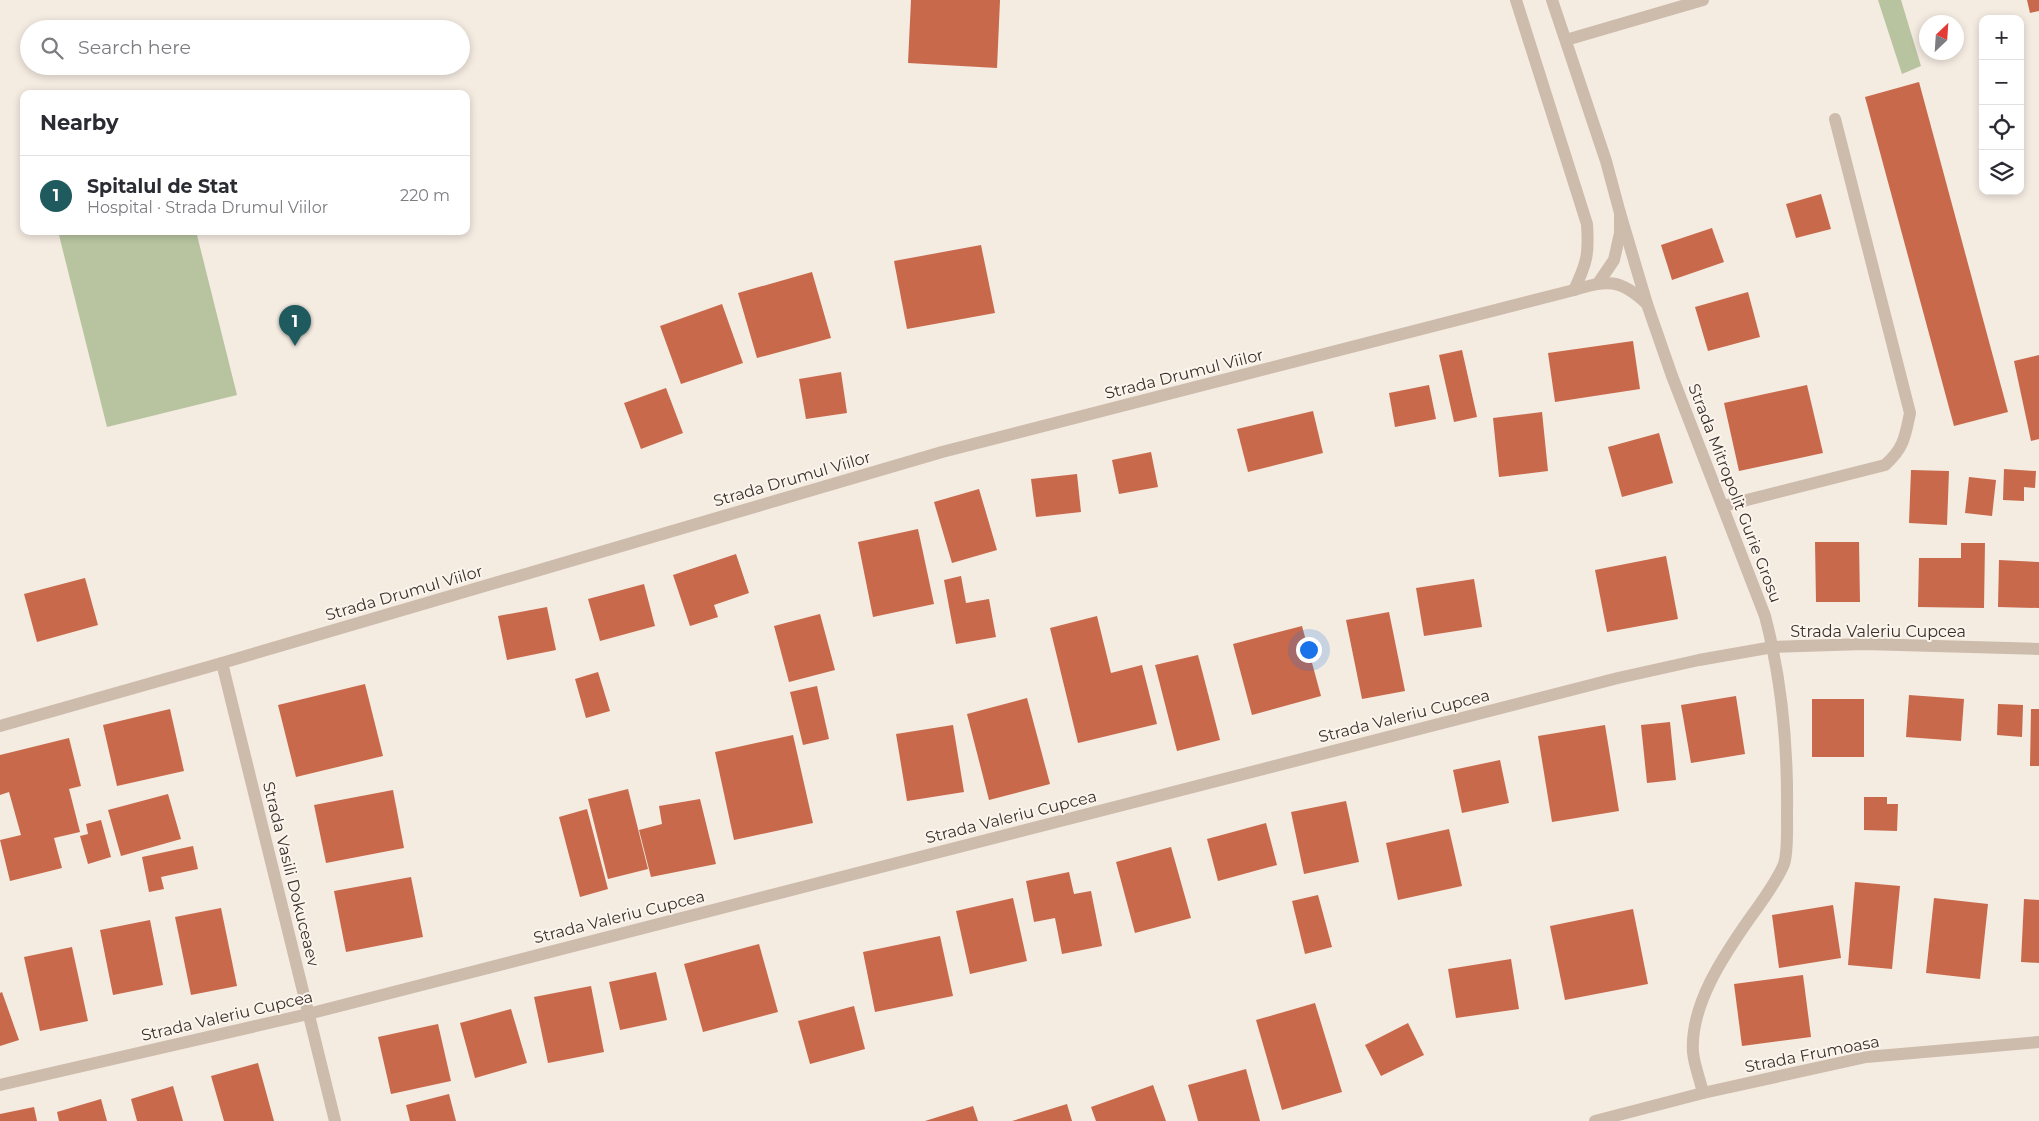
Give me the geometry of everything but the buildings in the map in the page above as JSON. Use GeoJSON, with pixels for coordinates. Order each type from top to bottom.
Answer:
{"type":"FeatureCollection","features":[{"type":"Feature","properties":{"kind":"street"},"geometry":{"type":"LineString","coordinates":[[1516,0],[1587,224],[1589,249],[1583,272],[1574,290]]}},
{"type":"Feature","properties":{"kind":"street","name":"Strada Mitropolit Gurie Grosu"},"geometry":{"type":"LineString","coordinates":[[1552,0],[1616,192],[1620,214],[1647,304],[1672,376],[1762,606],[1773,647],[1783,708],[1787,772],[1784,863],[1763,899],[1708,983],[1696,1020],[1693,1052],[1702,1093]]}},
{"type":"Feature","properties":{"kind":"street"},"geometry":{"type":"LineString","coordinates":[[1566,40],[1703,0]]}},
{"type":"Feature","properties":{"kind":"street"},"geometry":{"type":"LineString","coordinates":[[1723,506],[1884,465],[1898,453],[1905,436],[1910,413],[1835,119]]}},
{"type":"Feature","properties":{"kind":"street","name":"Strada Mitropolit Gurie Grosu"},"geometry":{"type":"LineString","coordinates":[[1599,282],[1614,260],[1620,233],[1620,214]]}},
{"type":"Feature","properties":{"kind":"street"},"geometry":{"type":"LineString","coordinates":[[1599,282],[1619,284],[1634,292],[1647,304]]}},
{"type":"Feature","properties":{"kind":"street","name":"Strada Drumul Viilor"},"geometry":{"type":"LineString","coordinates":[[0,726],[222,663],[942,452],[1599,282]]}},
{"type":"Feature","properties":{"kind":"street","name":"Strada Valeriu Cupcea"},"geometry":{"type":"LineString","coordinates":[[0,1085],[308,1014],[1618,678],[1698,660],[1773,647],[1864,644],[2039,649]]}},
{"type":"Feature","properties":{"kind":"street","name":"Strada Vasili Dokuceaev"},"geometry":{"type":"LineString","coordinates":[[222,663],[335,1121]]}},
{"type":"Feature","properties":{"kind":"street","name":"Strada Frumoasa"},"geometry":{"type":"LineString","coordinates":[[1595,1121],[1702,1093],[1866,1057],[2039,1042]]}},
{"type":"Feature","properties":{"kind":"street"},"geometry":{"type":"LineString","coordinates":[[2016,1043],[2039,1053]]}},
{"type":"Feature","properties":{"kind":"green space"},"geometry":{"type":"Polygon","coordinates":[[[1878,0],[1901,0],[1921,66],[1902,74],[1878,0]]]}},
{"type":"Feature","properties":{"kind":"green space"},"geometry":{"type":"Polygon","coordinates":[[[59,235],[197,235],[237,395],[107,427],[59,235]]]}},
{"type":"Feature","properties":{"kind":"place","name":"Spitalul de Stat"},"geometry":{"type":"Point","coordinates":[295,346]}}]}
